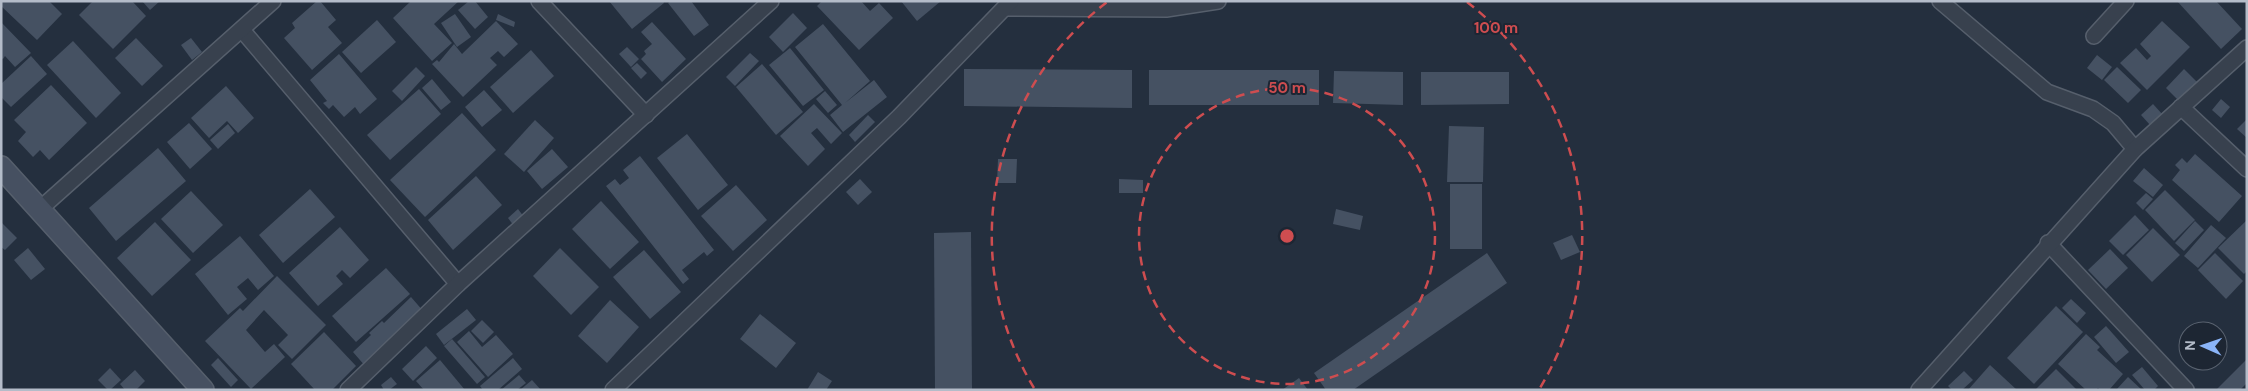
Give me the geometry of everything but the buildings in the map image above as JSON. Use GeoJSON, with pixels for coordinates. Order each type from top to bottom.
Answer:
{"type":"FeatureCollection","features":[{"type":"Feature","properties":{"kind":"main road"},"geometry":{"type":"LineString","coordinates":[[1,167],[203,390]]}},
{"type":"Feature","properties":{"kind":"street"},"geometry":{"type":"LineString","coordinates":[[40,209],[273,1]]}},
{"type":"Feature","properties":{"kind":"street"},"geometry":{"type":"LineString","coordinates":[[539,1],[646,115]]}},
{"type":"Feature","properties":{"kind":"street"},"geometry":{"type":"LineString","coordinates":[[348,390],[458,284],[770,1]]}},
{"type":"Feature","properties":{"kind":"street"},"geometry":{"type":"LineString","coordinates":[[613,390],[900,117],[1008,5],[1166,9],[1218,1]]}},
{"type":"Feature","properties":{"kind":"street"},"geometry":{"type":"LineString","coordinates":[[1940,1],[2046,92],[2093,108],[2113,123],[2135,149]]}},
{"type":"Feature","properties":{"kind":"street"},"geometry":{"type":"LineString","coordinates":[[2094,36],[2126,1]]}},
{"type":"Feature","properties":{"kind":"street"},"geometry":{"type":"LineString","coordinates":[[242,30],[458,284]]}},
{"type":"Feature","properties":{"kind":"street"},"geometry":{"type":"LineString","coordinates":[[1919,390],[2048,243],[2135,149],[2247,48]]}},
{"type":"Feature","properties":{"kind":"street"},"geometry":{"type":"LineString","coordinates":[[2180,107],[2247,169]]}},
{"type":"Feature","properties":{"kind":"street"},"geometry":{"type":"LineString","coordinates":[[2048,243],[2186,390]]}}]}
